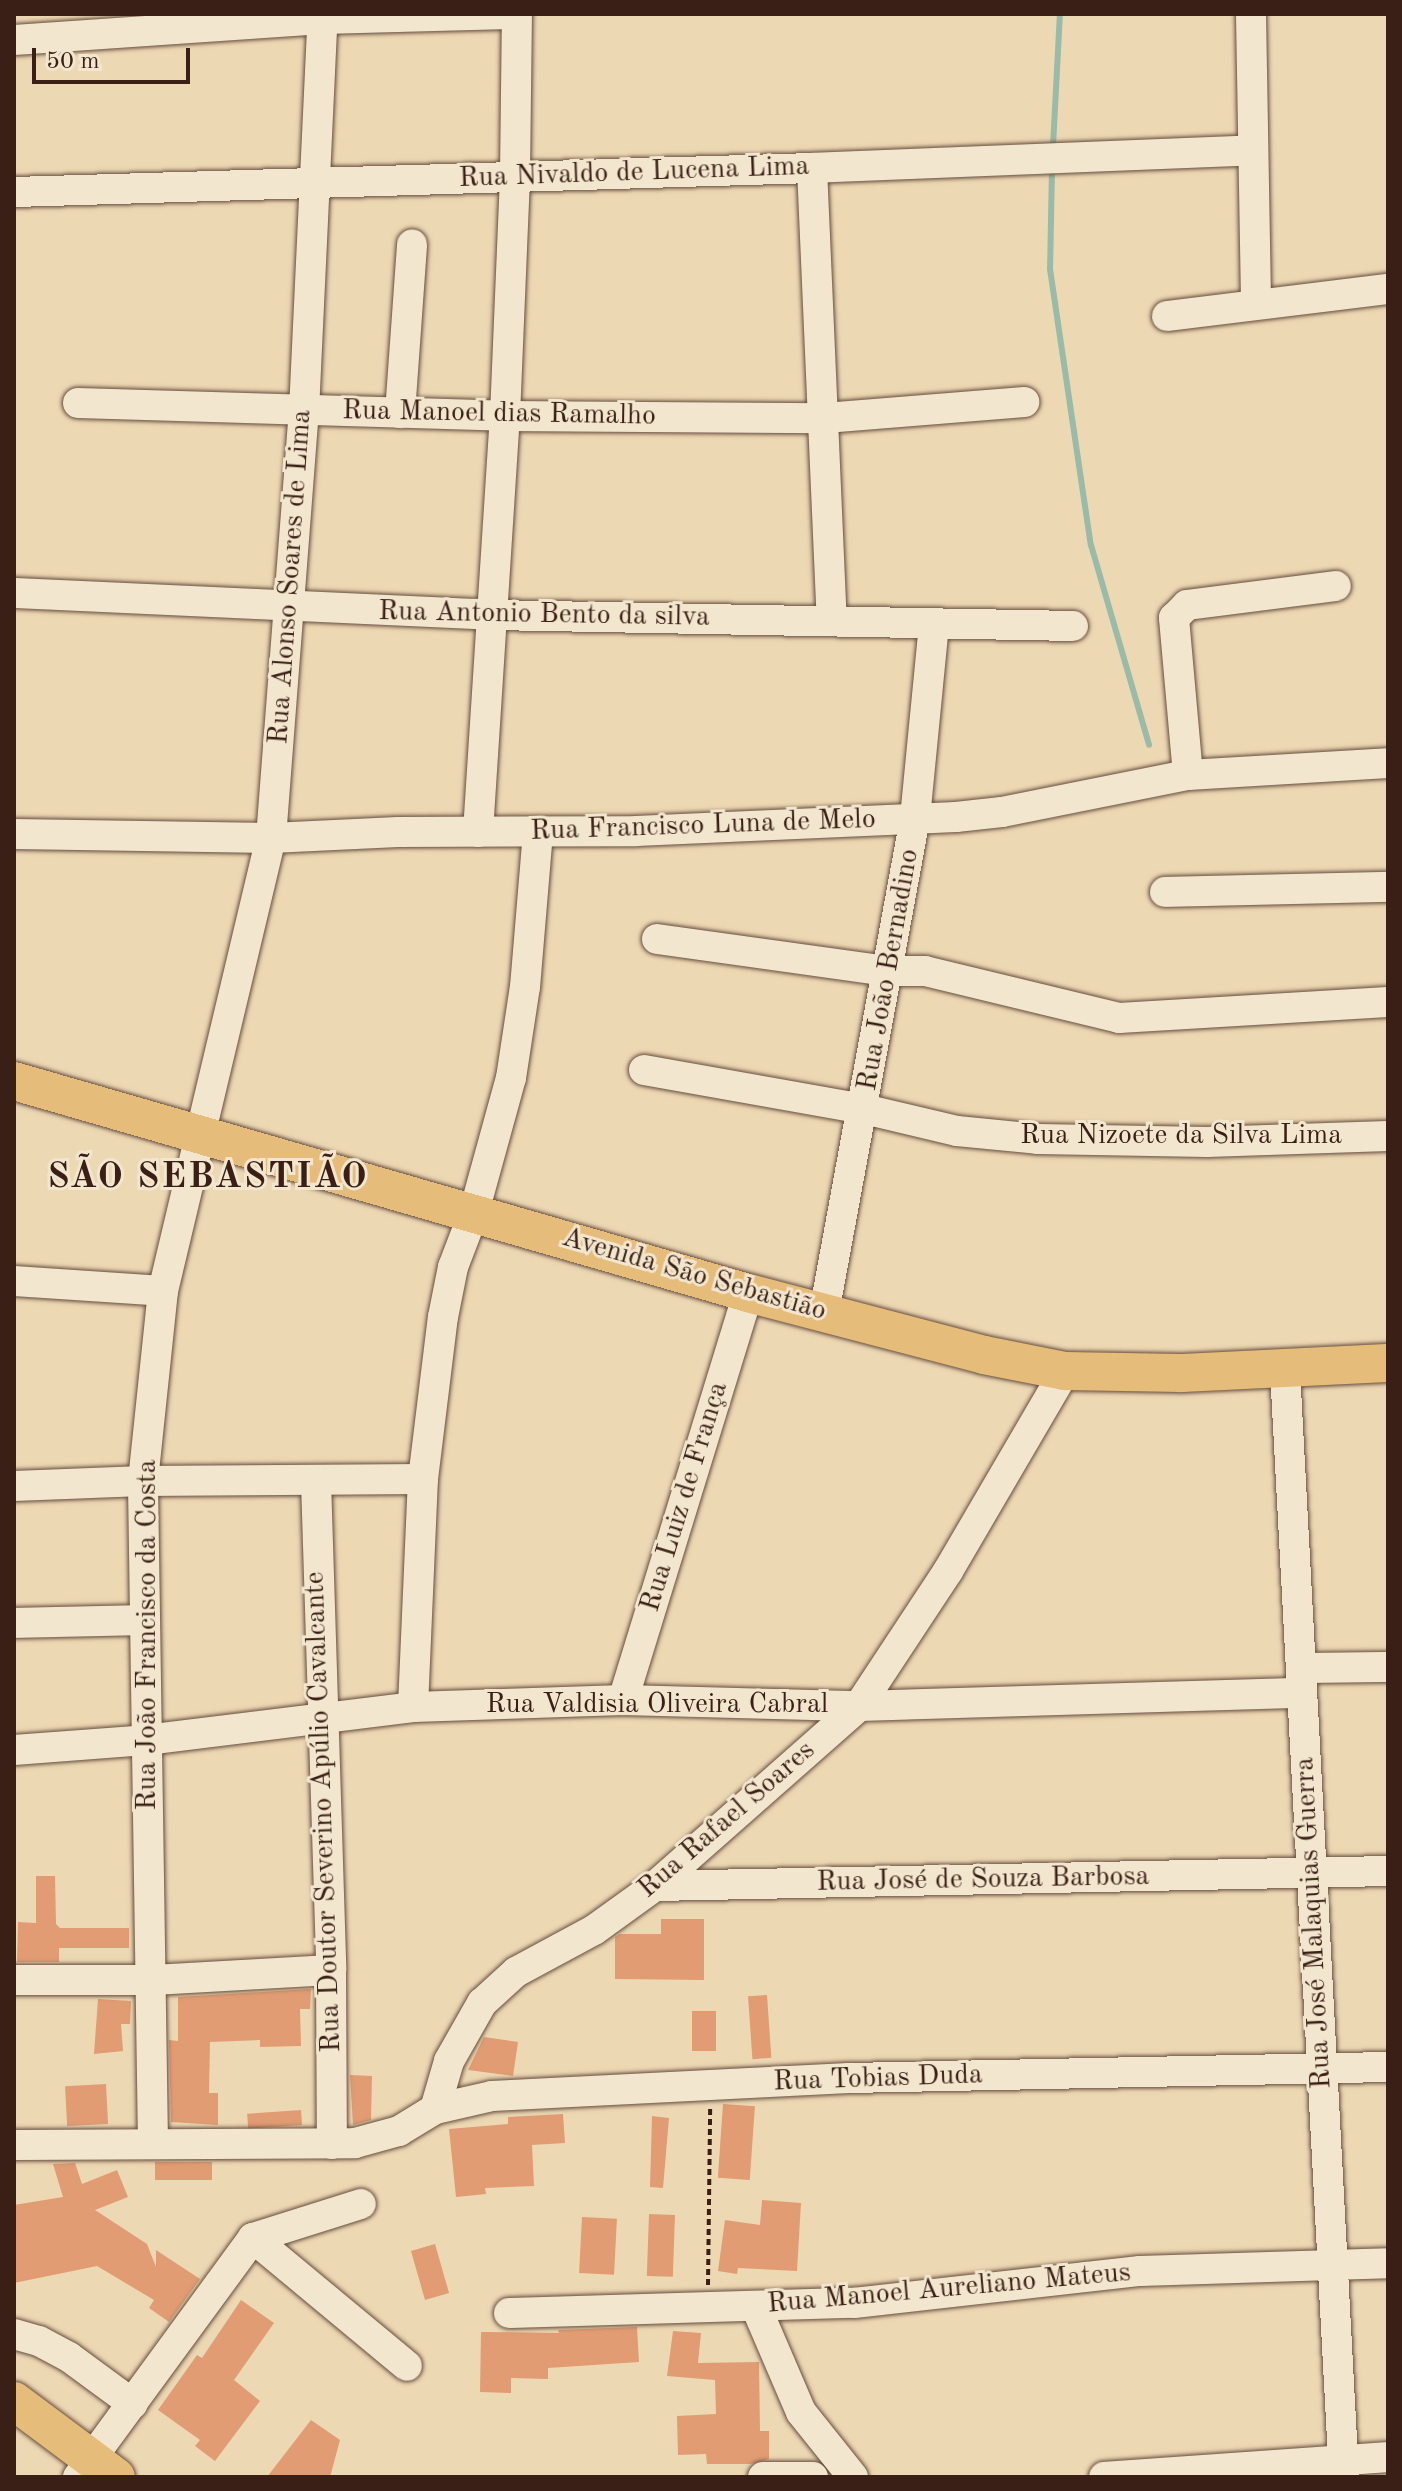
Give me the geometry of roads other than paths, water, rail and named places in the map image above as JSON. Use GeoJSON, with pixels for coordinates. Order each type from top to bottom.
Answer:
{"type":"FeatureCollection","features":[{"type":"Feature","properties":{"kind":"main road","name":"Avenida São Sebastião"},"geometry":{"type":"LineString","coordinates":[[14,1081],[200,1132],[748,1293],[934,1343],[1065,1371],[1181,1373],[1388,1363]]}},
{"type":"Feature","properties":{"kind":"main road"},"geometry":{"type":"LineString","coordinates":[[14,2401],[95,2471]]}},
{"type":"Feature","properties":{"kind":"street"},"geometry":{"type":"LineString","coordinates":[[14,29],[17,14]]}},
{"type":"Feature","properties":{"kind":"street"},"geometry":{"type":"LineString","coordinates":[[14,40],[172,22],[510,14]]}},
{"type":"Feature","properties":{"kind":"street"},"geometry":{"type":"LineString","coordinates":[[478,832],[505,416],[515,174],[517,14]]}},
{"type":"Feature","properties":{"kind":"street"},"geometry":{"type":"LineString","coordinates":[[1251,14],[1256,304]]}},
{"type":"Feature","properties":{"kind":"street","name":"Rua Alonso Soares de Lima"},"geometry":{"type":"LineString","coordinates":[[200,1132],[271,838],[304,411],[322,17]]}},
{"type":"Feature","properties":{"kind":"street","name":"Rua Nivaldo de Lucena Lima"},"geometry":{"type":"LineString","coordinates":[[14,192],[313,184],[515,174],[812,168],[1253,150]]}},
{"type":"Feature","properties":{"kind":"street"},"geometry":{"type":"LineString","coordinates":[[812,168],[832,621]]}},
{"type":"Feature","properties":{"kind":"street"},"geometry":{"type":"LineString","coordinates":[[400,413],[412,244]]}},
{"type":"Feature","properties":{"kind":"street"},"geometry":{"type":"LineString","coordinates":[[1167,316],[1388,289]]}},
{"type":"Feature","properties":{"kind":"street","name":"Rua Manoel dias Ramalho"},"geometry":{"type":"LineString","coordinates":[[78,403],[505,416],[825,418],[1024,402]]}},
{"type":"Feature","properties":{"kind":"street"},"geometry":{"type":"LineString","coordinates":[[1188,775],[1174,618],[1187,605],[1336,586]]}},
{"type":"Feature","properties":{"kind":"street","name":"Rua Antonio Bento da silva"},"geometry":{"type":"LineString","coordinates":[[14,593],[492,615],[1073,626]]}},
{"type":"Feature","properties":{"kind":"street","name":"Rua João Bernadino"},"geometry":{"type":"LineString","coordinates":[[824,1313],[864,1109],[915,818],[934,624]]}},
{"type":"Feature","properties":{"kind":"street","name":"Rua Francisco Luna de Melo"},"geometry":{"type":"LineString","coordinates":[[14,834],[271,838],[915,818],[1002,812],[1188,775],[1388,763]]}},
{"type":"Feature","properties":{"kind":"street"},"geometry":{"type":"LineString","coordinates":[[413,1707],[423,1479],[445,1305],[453,1267],[474,1212],[511,1078],[525,987],[538,832]]}},
{"type":"Feature","properties":{"kind":"street"},"geometry":{"type":"LineString","coordinates":[[1165,892],[1388,887]]}},
{"type":"Feature","properties":{"kind":"street"},"geometry":{"type":"LineString","coordinates":[[657,939],[888,971],[936,973],[1119,1018],[1388,1002]]}},
{"type":"Feature","properties":{"kind":"street","name":"Rua Nizoete da Silva Lima"},"geometry":{"type":"LineString","coordinates":[[644,1070],[864,1109],[957,1131],[1038,1139],[1207,1142],[1388,1136]]}},
{"type":"Feature","properties":{"kind":"street","name":"Rua João Francisco da Costa"},"geometry":{"type":"LineString","coordinates":[[153,2143],[153,1980],[143,1620],[143,1481],[163,1291],[200,1132]]}},
{"type":"Feature","properties":{"kind":"street"},"geometry":{"type":"LineString","coordinates":[[14,1281],[163,1291]]}},
{"type":"Feature","properties":{"kind":"street","name":"Rua Luiz de França"},"geometry":{"type":"LineString","coordinates":[[623,1700],[748,1293]]}},
{"type":"Feature","properties":{"kind":"street","name":"Rua José Malaquias Guerra"},"geometry":{"type":"LineString","coordinates":[[1285,1370],[1344,2468]]}},
{"type":"Feature","properties":{"kind":"street","name":"Rua Rafael Soares"},"geometry":{"type":"LineString","coordinates":[[435,2109],[449,2061],[462,2031],[482,2003],[516,1972],[594,1930],[655,1886],[859,1706],[948,1571],[1065,1371]]}},
{"type":"Feature","properties":{"kind":"street"},"geometry":{"type":"LineString","coordinates":[[14,1486],[143,1481],[423,1479]]}},
{"type":"Feature","properties":{"kind":"street","name":"Rua Doutor Severino Apúlio Cavalcante"},"geometry":{"type":"LineString","coordinates":[[316,1481],[320,1720],[331,1970],[332,2144]]}},
{"type":"Feature","properties":{"kind":"street"},"geometry":{"type":"LineString","coordinates":[[14,1623],[143,1620]]}},
{"type":"Feature","properties":{"kind":"street","name":"Rua Valdisia Oliveira Cabral"},"geometry":{"type":"LineString","coordinates":[[14,1750],[146,1740],[413,1707],[623,1700],[859,1706],[1301,1680],[1388,1667]]}},
{"type":"Feature","properties":{"kind":"street","name":"Rua José de Souza Barbosa"},"geometry":{"type":"LineString","coordinates":[[655,1886],[1388,1871]]}},
{"type":"Feature","properties":{"kind":"street"},"geometry":{"type":"LineString","coordinates":[[14,1980],[153,1980],[331,1970]]}},
{"type":"Feature","properties":{"kind":"street","name":"Rua Tobias Duda"},"geometry":{"type":"LineString","coordinates":[[14,2145],[332,2144],[380,2139],[435,2109],[492,2096],[849,2078],[1388,2067]]}},
{"type":"Feature","properties":{"kind":"street"},"geometry":{"type":"LineString","coordinates":[[95,2471],[133,2404],[253,2238],[361,2204]]}},
{"type":"Feature","properties":{"kind":"street"},"geometry":{"type":"LineString","coordinates":[[253,2238],[407,2366]]}},
{"type":"Feature","properties":{"kind":"street","name":"Rua Manoel Aureliano Mateus"},"geometry":{"type":"LineString","coordinates":[[509,2313],[854,2303],[1140,2271],[1388,2263]]}},
{"type":"Feature","properties":{"kind":"street"},"geometry":{"type":"LineString","coordinates":[[756,2307],[801,2412],[853,2477]]}},
{"type":"Feature","properties":{"kind":"street"},"geometry":{"type":"LineString","coordinates":[[14,2334],[39,2341],[69,2357],[133,2404]]}},
{"type":"Feature","properties":{"kind":"street"},"geometry":{"type":"LineString","coordinates":[[1104,2477],[1344,2468],[1388,2457]]}},
{"type":"Feature","properties":{"kind":"street"},"geometry":{"type":"LineString","coordinates":[[763,2477],[813,2477]]}},
{"type":"Feature","properties":{"kind":"waterway"},"geometry":{"type":"LineString","coordinates":[[1053,146],[1060,14]]}},
{"type":"Feature","properties":{"kind":"waterway"},"geometry":{"type":"LineString","coordinates":[[1052,168],[1050,269],[1091,545],[1149,745]]}},
{"type":"Feature","properties":{"kind":"district","name":"SÃO SEBASTIÃO"},"geometry":{"type":"Point","coordinates":[208,1179]}}]}
